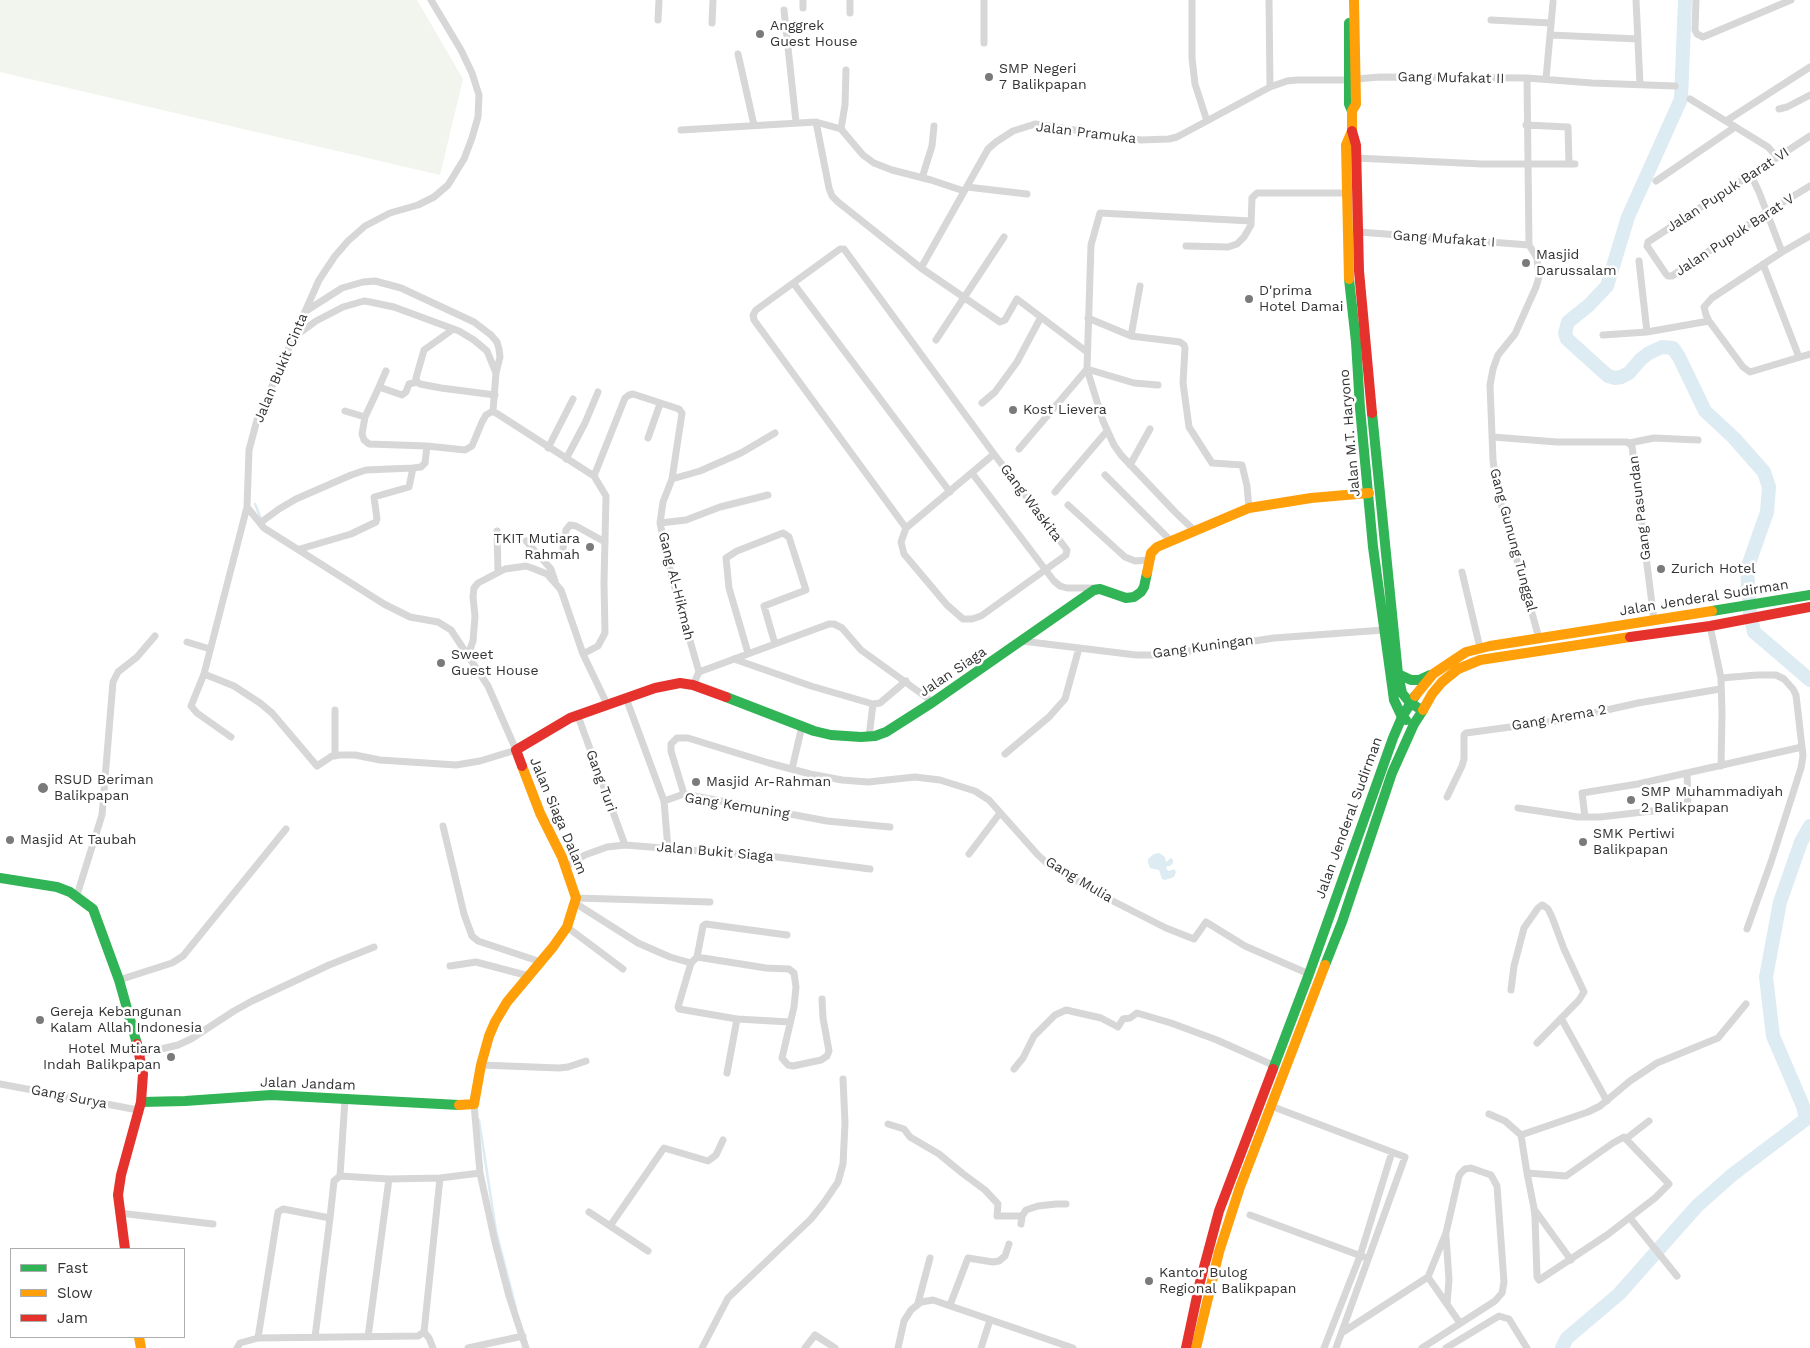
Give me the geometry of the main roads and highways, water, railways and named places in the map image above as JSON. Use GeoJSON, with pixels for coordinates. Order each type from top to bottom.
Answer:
{"type":"FeatureCollection","features":[{"type":"Feature","properties":{"kind":"main road","name":"Jalan M.T. Haryono"},"geometry":{"type":"LineString","coordinates":[[1347,0],[1352,79]]}},
{"type":"Feature","properties":{"kind":"main road","name":"Jalan M.T. Haryono"},"geometry":{"type":"LineString","coordinates":[[1354,0],[1352,79],[1349,104],[1352,111],[1352,131],[1356,145],[1361,290],[1398,674],[1402,693],[1410,703]]}},
{"type":"Feature","properties":{"kind":"main road","name":"Jalan M.T. Haryono"},"geometry":{"type":"LineString","coordinates":[[1352,131],[1346,145],[1349,286],[1356,342],[1373,548],[1394,700],[1402,717]]}},
{"type":"Feature","properties":{"kind":"main road","name":"Jalan Siaga"},"geometry":{"type":"LineString","coordinates":[[516,750],[578,716],[607,704],[680,683],[693,685],[802,726],[831,734],[869,737],[886,732],[933,702],[1086,595],[1100,588],[1126,598],[1134,597],[1144,587],[1153,549],[1249,508],[1311,498],[1369,493]]}},
{"type":"Feature","properties":{"kind":"main road","name":"Jalan Jenderal Sudirman"},"geometry":{"type":"LineString","coordinates":[[1196,1348],[1235,1185],[1275,1066],[1402,717],[1410,703],[1433,674],[1466,652],[1480,648],[1810,595]]}},
{"type":"Feature","properties":{"kind":"main road","name":"Jalan Jenderal Sudirman"},"geometry":{"type":"LineString","coordinates":[[1186,1348],[1204,1265],[1220,1211],[1235,1185],[1271,1106],[1342,922],[1392,773],[1414,724],[1432,694],[1451,674],[1480,660],[1710,626],[1810,607]]}},
{"type":"Feature","properties":{"kind":"main road"},"geometry":{"type":"LineString","coordinates":[[1398,674],[1411,680],[1419,680],[1433,674]]}},
{"type":"Feature","properties":{"kind":"main road"},"geometry":{"type":"LineString","coordinates":[[1410,703],[1422,710]]}},
{"type":"Feature","properties":{"kind":"main road"},"geometry":{"type":"LineString","coordinates":[[1402,717],[1414,724]]}},
{"type":"Feature","properties":{"kind":"main road","name":"Jalan Siaga Dalam"},"geometry":{"type":"LineString","coordinates":[[474,1104],[481,1064],[495,1022],[507,1002],[553,947],[567,927],[575,900],[565,867],[540,814],[516,750]]}},
{"type":"Feature","properties":{"kind":"main road"},"geometry":{"type":"LineString","coordinates":[[0,878],[44,884],[63,889],[77,896],[93,909],[119,980],[140,1054],[143,1074],[139,1106],[120,1175],[119,1213],[125,1248]]}},
{"type":"Feature","properties":{"kind":"main road","name":"Jalan Jandam"},"geometry":{"type":"LineString","coordinates":[[139,1106],[271,1095],[446,1105],[474,1104]]}},
{"type":"Feature","properties":{"kind":"waterway"},"geometry":{"type":"LineString","coordinates":[[1685,0],[1681,99],[1628,217],[1607,286],[1589,305],[1568,322],[1565,333],[1567,339],[1608,376],[1615,378],[1629,373],[1649,353],[1662,347],[1673,348],[1705,411],[1734,438],[1764,472],[1769,487],[1767,512],[1747,569],[1750,613],[1754,632],[1810,680]]}},
{"type":"Feature","properties":{"kind":"waterway"},"geometry":{"type":"LineString","coordinates":[[255,504],[262,521]]}},
{"type":"Feature","properties":{"kind":"waterway"},"geometry":{"type":"LineString","coordinates":[[1562,1348],[1567,1338],[1619,1294],[1697,1206],[1732,1175],[1806,1119],[1803,1106],[1773,1036],[1766,977],[1780,902],[1801,842],[1810,826]]}},
{"type":"Feature","properties":{"kind":"waterway"},"geometry":{"type":"LineString","coordinates":[[479,1120],[496,1231],[516,1308]]}},
{"type":"Feature","properties":{"kind":"place","name":"Anggrek Guest House"},"geometry":{"type":"Point","coordinates":[760,34]}},
{"type":"Feature","properties":{"kind":"place","name":"SMP Negeri 7 Balikpapan"},"geometry":{"type":"Point","coordinates":[989,77]}},
{"type":"Feature","properties":{"kind":"place","name":"Masjid Darussalam"},"geometry":{"type":"Point","coordinates":[1526,263]}},
{"type":"Feature","properties":{"kind":"place","name":"D'prima Hotel Damai"},"geometry":{"type":"Point","coordinates":[1249,299]}},
{"type":"Feature","properties":{"kind":"place","name":"Kost Lievera"},"geometry":{"type":"Point","coordinates":[1013,410]}},
{"type":"Feature","properties":{"kind":"place","name":"TKIT Mutiara Rahmah"},"geometry":{"type":"Point","coordinates":[590,547]}},
{"type":"Feature","properties":{"kind":"place","name":"Zurich Hotel"},"geometry":{"type":"Point","coordinates":[1661,569]}},
{"type":"Feature","properties":{"kind":"place","name":"Sweet Guest House"},"geometry":{"type":"Point","coordinates":[441,663]}},
{"type":"Feature","properties":{"kind":"place","name":"Masjid Ar-Rahman"},"geometry":{"type":"Point","coordinates":[696,782]}},
{"type":"Feature","properties":{"kind":"place","name":"RSUD Beriman Balikpapan"},"geometry":{"type":"Point","coordinates":[43,788]}},
{"type":"Feature","properties":{"kind":"place","name":"SMP Muhammadiyah 2 Balikpapan"},"geometry":{"type":"Point","coordinates":[1631,800]}},
{"type":"Feature","properties":{"kind":"place","name":"Masjid At Taubah"},"geometry":{"type":"Point","coordinates":[10,840]}},
{"type":"Feature","properties":{"kind":"place","name":"SMK Pertiwi Balikpapan"},"geometry":{"type":"Point","coordinates":[1583,842]}},
{"type":"Feature","properties":{"kind":"place","name":"Gereja Kebangunan Kalam Allah Indonesia"},"geometry":{"type":"Point","coordinates":[40,1020]}},
{"type":"Feature","properties":{"kind":"place","name":"Hotel Mutiara Indah Balikpapan"},"geometry":{"type":"Point","coordinates":[171,1057]}},
{"type":"Feature","properties":{"kind":"place","name":"Kantor Bulog Regional Balikpapan"},"geometry":{"type":"Point","coordinates":[1149,1281]}}]}
